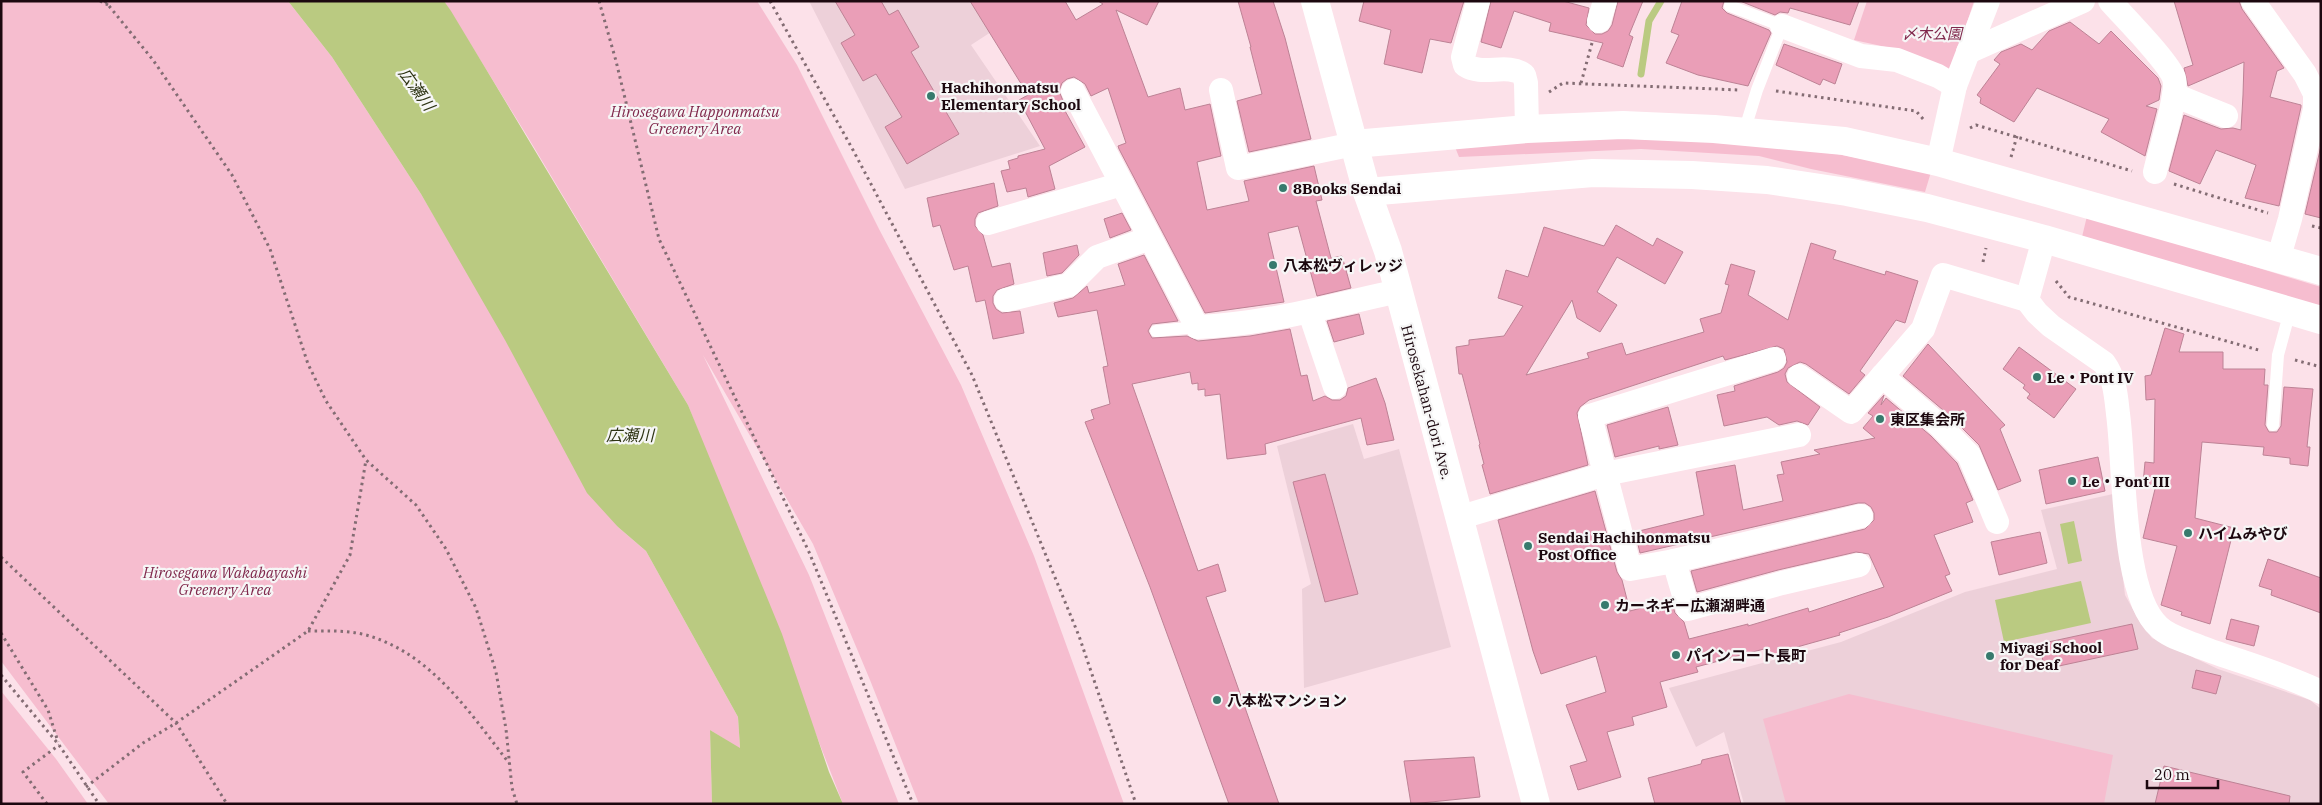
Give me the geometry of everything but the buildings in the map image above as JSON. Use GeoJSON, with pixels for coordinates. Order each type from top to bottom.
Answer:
{"type":"FeatureCollection","features":[{"type":"Feature","properties":{"kind":"street","name":"Hirosekahan-dori Ave."},"geometry":{"type":"LineString","coordinates":[[1315,1],[1367,192],[1388,252],[1536,804]]}},
{"type":"Feature","properties":{"kind":"street"},"geometry":{"type":"LineString","coordinates":[[1478,1],[1463,58],[1465,65],[1479,71],[1509,70],[1524,76],[1526,83],[1527,129]]}},
{"type":"Feature","properties":{"kind":"street"},"geometry":{"type":"LineString","coordinates":[[1938,162],[1955,86],[1988,1]]}},
{"type":"Feature","properties":{"kind":"street"},"geometry":{"type":"LineString","coordinates":[[1968,52],[2082,1]]}},
{"type":"Feature","properties":{"kind":"street"},"geometry":{"type":"LineString","coordinates":[[2110,1],[2165,63],[2174,78],[2174,95],[2154,172]]}},
{"type":"Feature","properties":{"kind":"street"},"geometry":{"type":"LineString","coordinates":[[2253,1],[2305,74],[2315,94],[2314,109],[2292,210],[2278,260]]}},
{"type":"Feature","properties":{"kind":"street"},"geometry":{"type":"LineString","coordinates":[[1782,26],[1860,56],[1897,60],[1938,76],[1955,86]]}},
{"type":"Feature","properties":{"kind":"street"},"geometry":{"type":"LineString","coordinates":[[1221,90],[1238,168],[1354,144],[1527,129],[1623,125],[1744,132],[1844,141],[1938,162],[2321,272]]}},
{"type":"Feature","properties":{"kind":"street"},"geometry":{"type":"LineString","coordinates":[[1073,91],[1197,327],[1229,326],[1310,313],[1398,291]]}},
{"type":"Feature","properties":{"kind":"street"},"geometry":{"type":"LineString","coordinates":[[2174,95],[2226,116]]}},
{"type":"Feature","properties":{"kind":"street"},"geometry":{"type":"LineString","coordinates":[[1367,192],[1593,173],[1767,180],[1848,192],[1927,208],[2044,239],[2321,320]]}},
{"type":"Feature","properties":{"kind":"street"},"geometry":{"type":"LineString","coordinates":[[988,223],[1122,184]]}},
{"type":"Feature","properties":{"kind":"street"},"geometry":{"type":"LineString","coordinates":[[1006,300],[1069,285],[1097,257],[1150,238]]}},
{"type":"Feature","properties":{"kind":"street"},"geometry":{"type":"LineString","coordinates":[[2027,300],[2044,239]]}},
{"type":"Feature","properties":{"kind":"street"},"geometry":{"type":"LineString","coordinates":[[1799,376],[1851,412],[1923,329],[1943,275],[2027,300],[2051,326],[2104,363],[2110,371],[2120,427],[2130,546],[2137,583],[2146,610],[2159,628],[2178,638],[2242,663],[2297,680],[2321,692]]}},
{"type":"Feature","properties":{"kind":"street"},"geometry":{"type":"LineString","coordinates":[[1310,313],[1335,387]]}},
{"type":"Feature","properties":{"kind":"street"},"geometry":{"type":"LineString","coordinates":[[1774,360],[1590,416],[1630,569],[1674,561],[1861,516]]}},
{"type":"Feature","properties":{"kind":"street"},"geometry":{"type":"LineString","coordinates":[[1882,376],[1940,426],[1969,455],[1997,522]]}},
{"type":"Feature","properties":{"kind":"street"},"geometry":{"type":"LineString","coordinates":[[1458,518],[1605,474],[1799,435]]}},
{"type":"Feature","properties":{"kind":"street"},"geometry":{"type":"LineString","coordinates":[[1674,561],[1688,609],[1782,583],[1860,565]]}},
{"type":"Feature","properties":{"kind":"lane"},"geometry":{"type":"LineString","coordinates":[[1730,6],[1782,26],[1757,90],[1744,132]]}},
{"type":"Feature","properties":{"kind":"lane"},"geometry":{"type":"LineString","coordinates":[[2273,425],[2278,355],[2290,311]]}},
{"type":"Feature","properties":{"kind":"lane"},"geometry":{"type":"LineString","coordinates":[[1156,331],[1197,327]]}},
{"type":"Feature","properties":{"kind":"path"},"geometry":{"type":"LineString","coordinates":[[100,1],[108,5]]}},
{"type":"Feature","properties":{"kind":"path"},"geometry":{"type":"LineString","coordinates":[[105,1],[152,60],[232,175],[270,249],[308,364],[326,401],[366,460],[416,505],[446,549],[476,608],[496,672],[506,729],[512,788],[517,804]]}},
{"type":"Feature","properties":{"kind":"path"},"geometry":{"type":"LineString","coordinates":[[599,1],[618,70],[659,239],[810,552],[913,804]]}},
{"type":"Feature","properties":{"kind":"path"},"geometry":{"type":"LineString","coordinates":[[770,1],[853,150],[972,375],[1079,636],[1136,804]]}},
{"type":"Feature","properties":{"kind":"path"},"geometry":{"type":"LineString","coordinates":[[1581,83],[1602,11]]}},
{"type":"Feature","properties":{"kind":"path"},"geometry":{"type":"LineString","coordinates":[[2009,162],[2017,136]]}},
{"type":"Feature","properties":{"kind":"path"},"geometry":{"type":"LineString","coordinates":[[1981,267],[1989,238]]}},
{"type":"Feature","properties":{"kind":"path"},"geometry":{"type":"LineString","coordinates":[[2052,279],[2057,281],[2069,297],[2321,367]]}},
{"type":"Feature","properties":{"kind":"path"},"geometry":{"type":"LineString","coordinates":[[86,787],[143,743],[176,723],[308,631],[350,555],[366,460]]}},
{"type":"Feature","properties":{"kind":"path"},"geometry":{"type":"LineString","coordinates":[[1,557],[176,723],[227,804]]}},
{"type":"Feature","properties":{"kind":"path"},"geometry":{"type":"LineString","coordinates":[[308,631],[337,630],[366,635],[399,649],[426,668],[452,691],[510,764]]}},
{"type":"Feature","properties":{"kind":"path"},"geometry":{"type":"LineString","coordinates":[[1,633],[48,710],[59,745]]}},
{"type":"Feature","properties":{"kind":"path"},"geometry":{"type":"LineString","coordinates":[[1,675],[59,745],[98,804]]}},
{"type":"Feature","properties":{"kind":"path"},"geometry":{"type":"LineString","coordinates":[[47,804],[23,772],[59,745]]}},
{"type":"Feature","properties":{"kind":"shaded area","name":"Hachihonmatsu Elementary School"},"geometry":{"type":"Polygon","coordinates":[[[809,1],[1039,1],[971,45],[1040,146],[905,189],[809,1]]]}},
{"type":"Feature","properties":{"kind":"shaded area"},"geometry":{"type":"Polygon","coordinates":[[[1353,424],[1364,459],[1399,449],[1451,647],[1304,688],[1302,589],[1311,584],[1277,446],[1353,424]]]}},
{"type":"Feature","properties":{"kind":"shaded area","name":"Miyagi School for Deaf"},"geometry":{"type":"Polygon","coordinates":[[[2113,494],[2125,595],[2140,622],[2152,638],[2218,669],[2310,700],[2321,709],[2321,804],[1744,804],[1724,732],[1696,747],[1669,688],[1841,642],[1965,592],[2057,569],[2041,510],[2113,494]]]}},
{"type":"Feature","properties":{"kind":"green space","name":"Hirosegawa Wakabayashi Greenery Area"},"geometry":{"type":"Polygon","coordinates":[[[1,1],[288,1],[332,57],[421,194],[618,527],[646,551],[738,717],[740,749],[710,730],[712,804],[109,804],[1,661],[1,1]]]}},
{"type":"Feature","properties":{"kind":"green space","name":"Hirosegawa Happonmatsu Greenery Area"},"geometry":{"type":"Polygon","coordinates":[[[444,1],[757,1],[797,65],[879,229],[961,385],[1034,556],[1124,804],[919,804],[813,544],[703,355],[809,575],[899,804],[843,804],[688,405],[444,1]]]}},
{"type":"Feature","properties":{"kind":"green space","name":"〆木公園"},"geometry":{"type":"Polygon","coordinates":[[[1867,1],[1974,1],[1951,72],[1895,49],[1854,40],[1867,1]]]}},
{"type":"Feature","properties":{"kind":"green space"},"geometry":{"type":"Polygon","coordinates":[[[1572,136],[1696,139],[1837,154],[1931,172],[1925,192],[1811,169],[1759,156],[1641,149],[1459,157],[1455,147],[1572,136]]]}},
{"type":"Feature","properties":{"kind":"green space"},"geometry":{"type":"Polygon","coordinates":[[[2087,216],[2321,287],[2321,308],[2082,237],[2087,216]]]}},
{"type":"Feature","properties":{"kind":"green space"},"geometry":{"type":"Polygon","coordinates":[[[1,691],[56,759],[88,804],[1,804],[1,691]]]}},
{"type":"Feature","properties":{"kind":"green space"},"geometry":{"type":"Polygon","coordinates":[[[1849,694],[2113,755],[2104,804],[1786,804],[1763,719],[1849,694]]]}},
{"type":"Feature","properties":{"kind":"water","name":"広瀬川"},"geometry":{"type":"Polygon","coordinates":[[[288,1],[444,1],[451,11],[688,405],[782,634],[829,772],[843,804],[712,804],[710,730],[740,748],[738,717],[646,551],[618,527],[587,493],[505,340],[421,194],[332,57],[288,1]]]}},
{"type":"Feature","properties":{"kind":"water"},"geometry":{"type":"Polygon","coordinates":[[[2074,521],[2082,561],[2068,564],[2060,524],[2074,521]]]}},
{"type":"Feature","properties":{"kind":"water"},"geometry":{"type":"Polygon","coordinates":[[[2081,581],[2091,623],[2004,642],[1995,600],[2081,581]]]}},
{"type":"Feature","properties":{"kind":"waterway"},"geometry":{"type":"LineString","coordinates":[[1641,74],[1649,21],[1661,1]]}},
{"type":"Feature","properties":{"kind":"place","name":"Hachihonmatsu Elementary School"},"geometry":{"type":"Point","coordinates":[931,96]}},
{"type":"Feature","properties":{"kind":"place","name":"8Books Sendai"},"geometry":{"type":"Point","coordinates":[1283,188]}},
{"type":"Feature","properties":{"kind":"place","name":"八本松ヴィレッジ"},"geometry":{"type":"Point","coordinates":[1273,265]}},
{"type":"Feature","properties":{"kind":"place","name":"Le・Pont IV"},"geometry":{"type":"Point","coordinates":[2037,377]}},
{"type":"Feature","properties":{"kind":"place","name":"東区集会所"},"geometry":{"type":"Point","coordinates":[1880,419]}},
{"type":"Feature","properties":{"kind":"place","name":"Le・Pont III"},"geometry":{"type":"Point","coordinates":[2072,481]}},
{"type":"Feature","properties":{"kind":"place","name":"ハイムみやび"},"geometry":{"type":"Point","coordinates":[2188,533]}},
{"type":"Feature","properties":{"kind":"place","name":"Sendai Hachihonmatsu Post Office"},"geometry":{"type":"Point","coordinates":[1528,546]}},
{"type":"Feature","properties":{"kind":"place","name":"カーネギー広瀬湖畔通"},"geometry":{"type":"Point","coordinates":[1605,605]}},
{"type":"Feature","properties":{"kind":"place","name":"パインコート長町"},"geometry":{"type":"Point","coordinates":[1676,655]}},
{"type":"Feature","properties":{"kind":"place","name":"Miyagi School for Deaf"},"geometry":{"type":"Point","coordinates":[1990,656]}},
{"type":"Feature","properties":{"kind":"place","name":"八本松マンション"},"geometry":{"type":"Point","coordinates":[1217,700]}}]}
